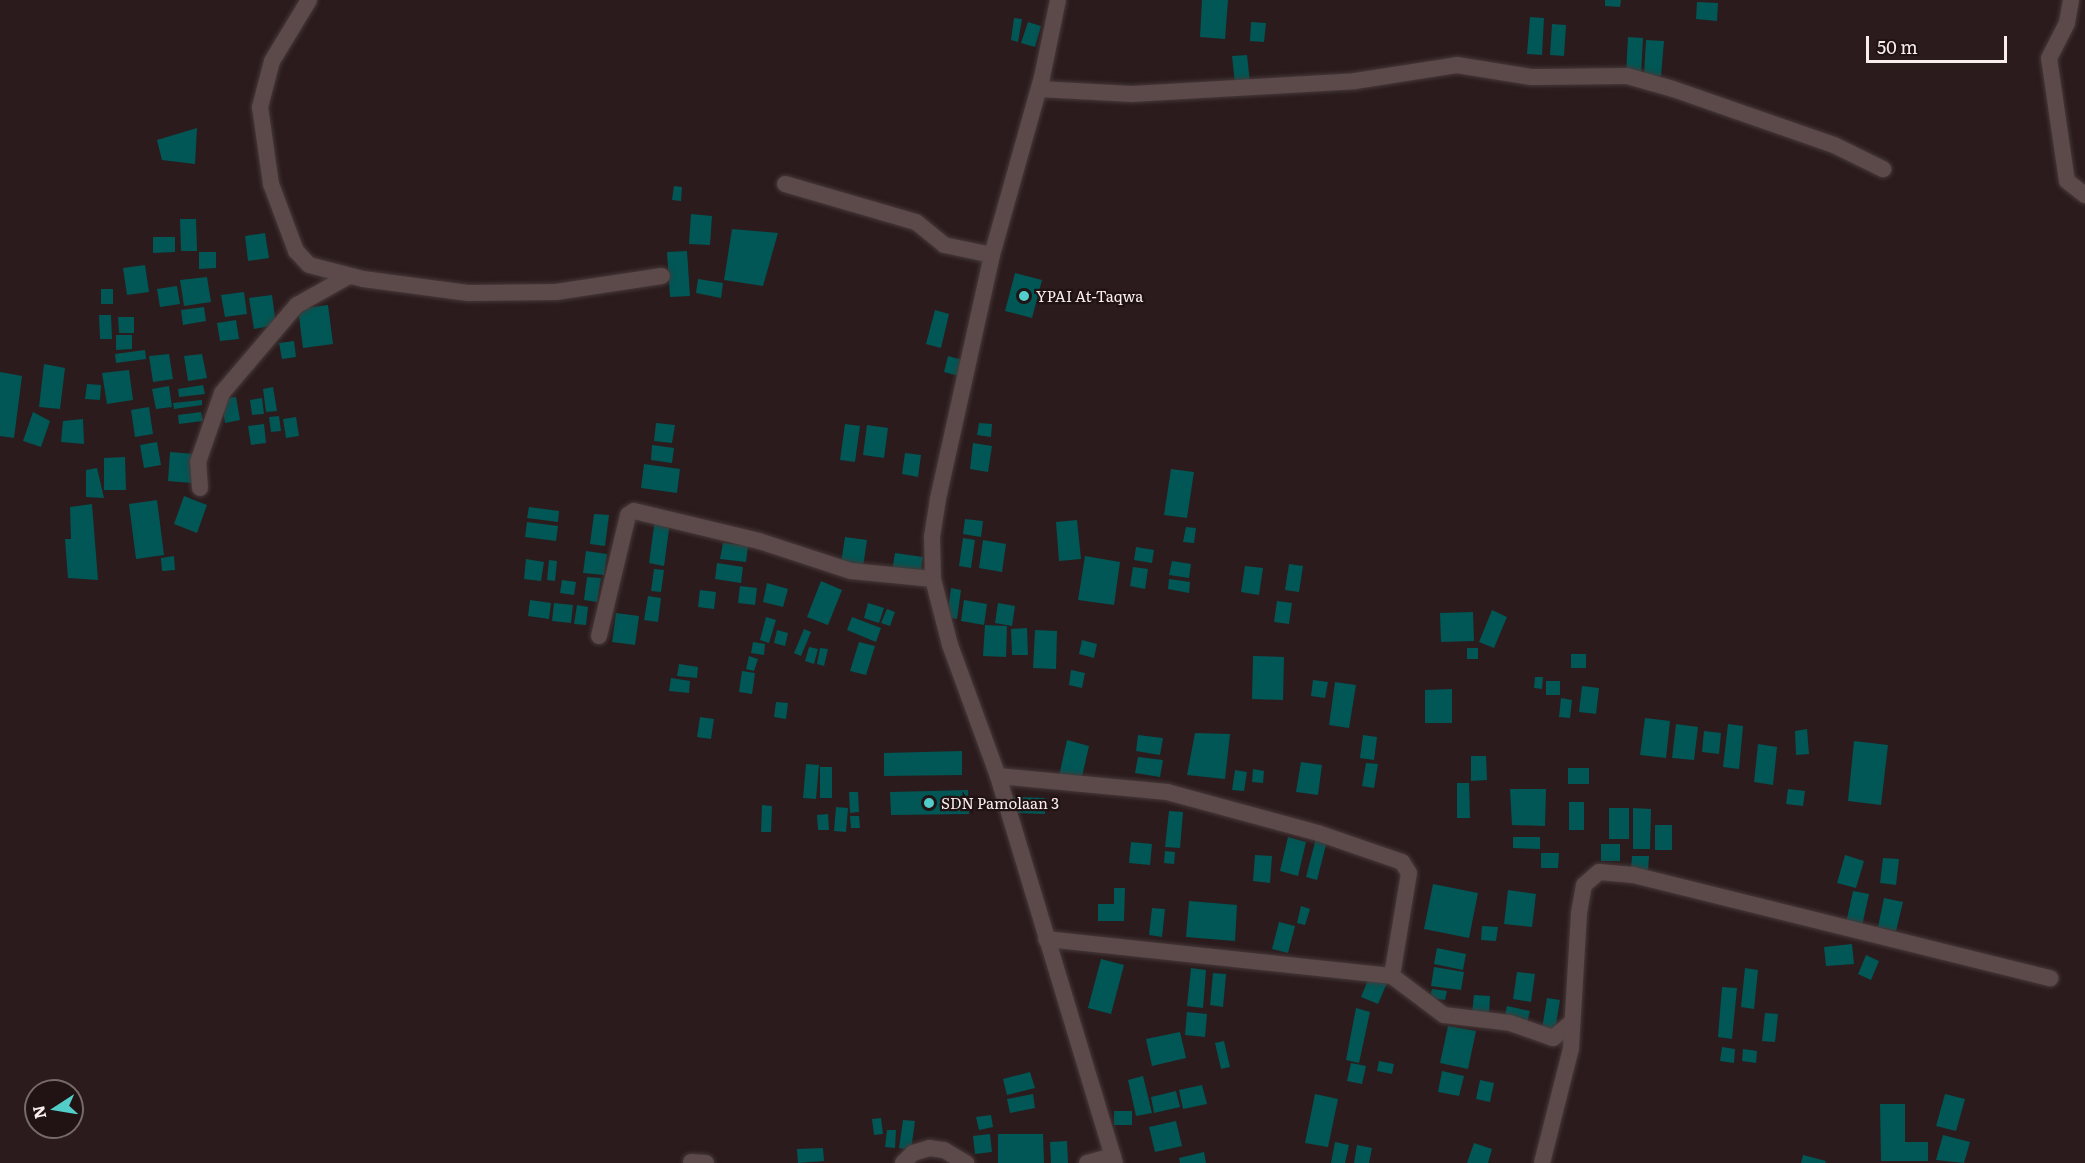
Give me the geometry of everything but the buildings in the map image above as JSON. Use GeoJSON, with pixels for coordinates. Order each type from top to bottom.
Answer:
{"type":"FeatureCollection","features":[{"type":"Feature","properties":{"kind":"street"},"geometry":{"type":"LineString","coordinates":[[309,0],[272,62],[262,85],[262,135],[271,184],[296,251],[309,265],[347,277],[468,293],[556,292],[662,276]]}},
{"type":"Feature","properties":{"kind":"street"},"geometry":{"type":"LineString","coordinates":[[1058,0],[1039,89],[992,255],[938,499],[932,537],[933,579],[950,645],[998,776],[1114,1159],[1086,1163]]}},
{"type":"Feature","properties":{"kind":"street"},"geometry":{"type":"LineString","coordinates":[[2071,0],[2067,23],[2049,57],[2067,181],[2085,195]]}},
{"type":"Feature","properties":{"kind":"street"},"geometry":{"type":"LineString","coordinates":[[1039,89],[1143,94],[1354,81],[1457,65],[1531,77],[1627,76],[1673,89],[1834,145],[1883,168]]}},
{"type":"Feature","properties":{"kind":"street"},"geometry":{"type":"LineString","coordinates":[[785,184],[916,222],[944,245],[992,255]]}},
{"type":"Feature","properties":{"kind":"street"},"geometry":{"type":"LineString","coordinates":[[200,488],[198,462],[222,393],[297,305],[347,277]]}},
{"type":"Feature","properties":{"kind":"street"},"geometry":{"type":"LineString","coordinates":[[599,636],[628,515],[634,511],[759,541],[851,571],[933,579]]}},
{"type":"Feature","properties":{"kind":"street"},"geometry":{"type":"LineString","coordinates":[[998,776],[1167,792],[1318,833],[1402,862],[1409,873],[1392,976]]}},
{"type":"Feature","properties":{"kind":"street"},"geometry":{"type":"LineString","coordinates":[[1542,1163],[1571,1048],[1579,913],[1584,885],[1599,872],[1633,875],[2050,978]]}},
{"type":"Feature","properties":{"kind":"street"},"geometry":{"type":"LineString","coordinates":[[1046,939],[1392,976],[1444,1015],[1510,1023],[1552,1038],[1572,1022]]}},
{"type":"Feature","properties":{"kind":"street"},"geometry":{"type":"LineString","coordinates":[[903,1163],[913,1153],[929,1148],[944,1150],[966,1163]]}},
{"type":"Feature","properties":{"kind":"place","name":"YPAI At-Taqwa"},"geometry":{"type":"Point","coordinates":[1024,296]}},
{"type":"Feature","properties":{"kind":"place","name":"SDN Pamolaan 3"},"geometry":{"type":"Point","coordinates":[929,803]}}]}
